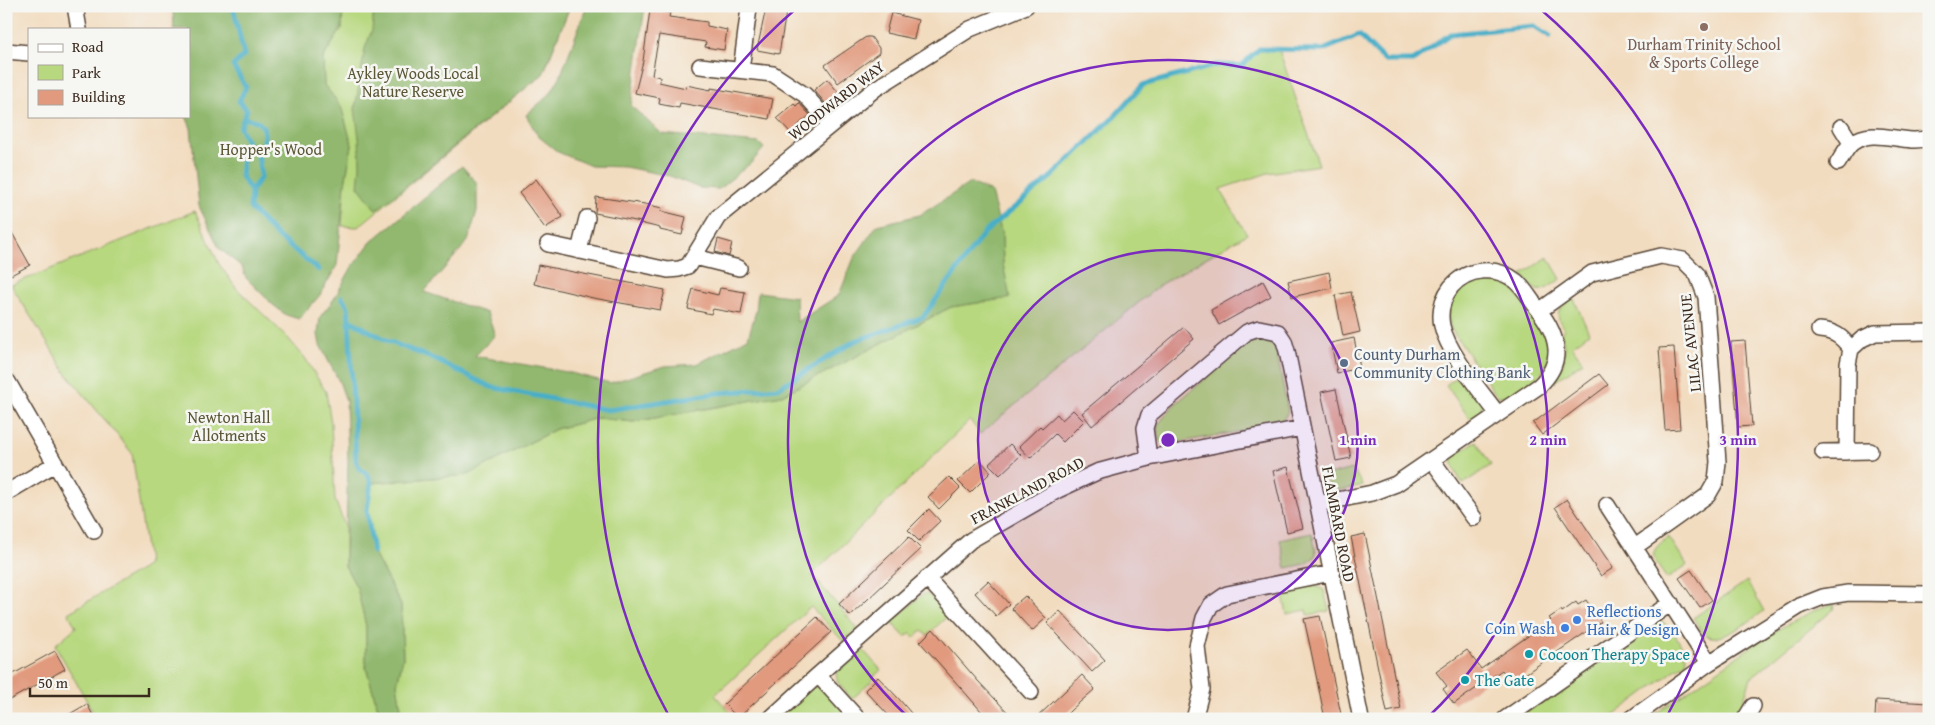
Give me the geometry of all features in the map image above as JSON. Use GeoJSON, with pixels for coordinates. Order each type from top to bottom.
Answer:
{"type":"FeatureCollection","features":[{"type":"Feature","properties":{"kind":"street"},"geometry":{"type":"LineString","coordinates":[[74,6],[79,28]]}},
{"type":"Feature","properties":{"kind":"street","name":"WOODWARD WAY"},"geometry":{"type":"LineString","coordinates":[[548,244],[668,270],[688,266],[718,218],[876,89],[970,29],[1026,6]]}},
{"type":"Feature","properties":{"kind":"street"},"geometry":{"type":"LineString","coordinates":[[740,70],[749,7]]}},
{"type":"Feature","properties":{"kind":"street"},"geometry":{"type":"LineString","coordinates":[[6,51],[28,53]]}},
{"type":"Feature","properties":{"kind":"street"},"geometry":{"type":"LineString","coordinates":[[700,66],[773,74],[805,95],[831,124]]}},
{"type":"Feature","properties":{"kind":"street"},"geometry":{"type":"LineString","coordinates":[[1842,127],[1851,144]]}},
{"type":"Feature","properties":{"kind":"street"},"geometry":{"type":"LineString","coordinates":[[1838,163],[1851,144],[1864,138],[1878,135],[1908,141],[1919,141],[1929,138]]}},
{"type":"Feature","properties":{"kind":"street"},"geometry":{"type":"LineString","coordinates":[[578,251],[586,218]]}},
{"type":"Feature","properties":{"kind":"street","name":"LILAC AVENUE"},"geometry":{"type":"LineString","coordinates":[[1539,311],[1592,273],[1640,260],[1661,256],[1683,260],[1697,274],[1706,297],[1718,462],[1716,481],[1708,495],[1635,548]]}},
{"type":"Feature","properties":{"kind":"street"},"geometry":{"type":"LineString","coordinates":[[695,257],[739,268]]}},
{"type":"Feature","properties":{"kind":"street"},"geometry":{"type":"LineString","coordinates":[[1318,504],[1372,494],[1396,484],[1539,386],[1548,377],[1554,364],[1556,349],[1554,334],[1517,282],[1509,276],[1494,271],[1482,270],[1467,273],[1455,282],[1445,295],[1440,309],[1442,328],[1453,352],[1497,414]]}},
{"type":"Feature","properties":{"kind":"street","name":"FLAMBARD ROAD"},"geometry":{"type":"LineString","coordinates":[[1149,458],[1146,428],[1149,415],[1247,332],[1259,328],[1278,332],[1284,341],[1361,719]]}},
{"type":"Feature","properties":{"kind":"street"},"geometry":{"type":"LineString","coordinates":[[1819,330],[1830,331],[1842,337],[1851,349]]}},
{"type":"Feature","properties":{"kind":"street"},"geometry":{"type":"LineString","coordinates":[[1847,452],[1848,364],[1851,349],[1862,339],[1875,333],[1929,332]]}},
{"type":"Feature","properties":{"kind":"street"},"geometry":{"type":"LineString","coordinates":[[6,383],[8,382],[94,531]]}},
{"type":"Feature","properties":{"kind":"street","name":"FRANKLAND ROAD"},"geometry":{"type":"LineString","coordinates":[[770,719],[971,540],[1058,490],[1097,472],[1149,458],[1302,428]]}},
{"type":"Feature","properties":{"kind":"street"},"geometry":{"type":"LineString","coordinates":[[1823,452],[1870,451]]}},
{"type":"Feature","properties":{"kind":"street"},"geometry":{"type":"LineString","coordinates":[[1432,460],[1474,518]]}},
{"type":"Feature","properties":{"kind":"street"},"geometry":{"type":"LineString","coordinates":[[6,493],[55,464]]}},
{"type":"Feature","properties":{"kind":"street"},"geometry":{"type":"LineString","coordinates":[[1607,505],[1709,663]]}},
{"type":"Feature","properties":{"kind":"street"},"geometry":{"type":"LineString","coordinates":[[1194,719],[1202,689],[1197,646],[1204,618],[1211,605],[1228,594],[1331,573]]}},
{"type":"Feature","properties":{"kind":"street"},"geometry":{"type":"LineString","coordinates":[[927,578],[1031,692]]}},
{"type":"Feature","properties":{"kind":"street"},"geometry":{"type":"LineString","coordinates":[[1631,719],[1709,663],[1781,616],[1800,606],[1823,597],[1848,593],[1929,594]]}},
{"type":"Feature","properties":{"kind":"street"},"geometry":{"type":"LineString","coordinates":[[1505,719],[1671,603]]}},
{"type":"Feature","properties":{"kind":"street"},"geometry":{"type":"LineString","coordinates":[[818,675],[858,719]]}},
{"type":"Feature","properties":{"kind":"green space","name":"Hopper's Wood"},"geometry":{"type":"Polygon","coordinates":[[[171,6],[343,6],[342,28],[323,58],[324,85],[341,106],[352,145],[345,183],[337,265],[320,295],[299,319],[286,315],[272,304],[246,278],[242,267],[219,248],[199,206],[191,128],[187,118],[190,118],[190,28],[174,28],[171,6]]]}},
{"type":"Feature","properties":{"kind":"green space","name":"Aykley Woods Local Nature Reserve"},"geometry":{"type":"Polygon","coordinates":[[[343,6],[570,6],[543,74],[358,227],[342,226],[345,183],[352,145],[341,106],[324,85],[323,58],[342,28],[343,6]]]}},
{"type":"Feature","properties":{"kind":"green space","name":"Aykley Woods Local Nature Reserve"},"geometry":{"type":"Polygon","coordinates":[[[374,6],[570,6],[543,74],[376,210],[358,186],[360,166],[359,138],[355,109],[365,48],[372,30],[374,6]]]}},
{"type":"Feature","properties":{"kind":"green space"},"geometry":{"type":"Polygon","coordinates":[[[587,6],[645,6],[631,106],[662,134],[759,143],[764,148],[752,162],[719,189],[699,188],[670,176],[625,167],[591,166],[558,152],[538,136],[526,115],[550,94],[560,77],[587,6]]]}},
{"type":"Feature","properties":{"kind":"green space"},"geometry":{"type":"Polygon","coordinates":[[[1259,49],[1279,50],[1319,165],[1268,173],[1220,189],[1247,234],[1161,284],[980,434],[970,420],[812,575],[858,629],[843,641],[811,607],[715,695],[736,719],[400,719],[402,715],[397,684],[403,658],[401,605],[373,552],[367,510],[371,483],[468,475],[556,429],[598,418],[633,422],[782,395],[951,307],[1009,298],[1003,264],[1002,235],[998,221],[1052,176],[1114,117],[1143,85],[1217,65],[1241,66],[1259,49]]]}},
{"type":"Feature","properties":{"kind":"green space"},"geometry":{"type":"Polygon","coordinates":[[[462,166],[477,183],[477,211],[468,241],[424,292],[487,313],[495,335],[475,356],[567,372],[610,383],[665,366],[697,364],[748,338],[756,311],[758,292],[796,297],[797,322],[839,295],[854,258],[877,225],[920,215],[970,183],[991,192],[1002,235],[1003,264],[1010,298],[951,307],[782,395],[633,422],[598,418],[556,429],[468,475],[371,483],[367,510],[373,552],[401,605],[403,658],[397,684],[402,715],[400,719],[381,719],[366,667],[366,626],[357,588],[345,566],[348,461],[346,401],[339,381],[320,345],[318,334],[320,317],[334,299],[352,267],[371,242],[462,166]]]}},
{"type":"Feature","properties":{"kind":"green space","name":"Newton Hall Allotments"},"geometry":{"type":"Polygon","coordinates":[[[195,211],[219,264],[236,288],[287,337],[305,358],[326,392],[331,423],[335,500],[345,526],[345,566],[357,587],[366,626],[366,667],[381,719],[97,719],[55,645],[76,627],[68,613],[148,565],[147,555],[132,453],[66,373],[11,285],[195,211]]]}},
{"type":"Feature","properties":{"kind":"green space"},"geometry":{"type":"Polygon","coordinates":[[[1548,257],[1561,279],[1548,288],[1539,290],[1532,286],[1522,274],[1548,257]]]}},
{"type":"Feature","properties":{"kind":"green space"},"geometry":{"type":"Polygon","coordinates":[[[1477,277],[1500,277],[1519,293],[1548,337],[1550,345],[1548,363],[1533,381],[1510,396],[1498,396],[1494,392],[1451,329],[1448,311],[1452,298],[1456,292],[1477,277]]]}},
{"type":"Feature","properties":{"kind":"green space"},"geometry":{"type":"Polygon","coordinates":[[[1573,297],[1589,333],[1572,346],[1583,362],[1554,382],[1561,370],[1564,359],[1561,333],[1564,329],[1558,315],[1561,308],[1573,297]]]}},
{"type":"Feature","properties":{"kind":"green space"},"geometry":{"type":"Polygon","coordinates":[[[1263,337],[1275,344],[1288,411],[1282,421],[1265,427],[1169,444],[1159,441],[1157,426],[1173,406],[1253,338],[1263,337]]]}},
{"type":"Feature","properties":{"kind":"green space"},"geometry":{"type":"Polygon","coordinates":[[[1463,373],[1483,402],[1480,412],[1470,419],[1446,385],[1463,373]]]}},
{"type":"Feature","properties":{"kind":"green space"},"geometry":{"type":"Polygon","coordinates":[[[1476,441],[1491,465],[1463,484],[1454,468],[1453,458],[1476,441]]]}},
{"type":"Feature","properties":{"kind":"green space"},"geometry":{"type":"Polygon","coordinates":[[[1353,469],[1362,485],[1340,490],[1335,489],[1327,483],[1324,476],[1353,469]]]}},
{"type":"Feature","properties":{"kind":"green space"},"geometry":{"type":"Polygon","coordinates":[[[1312,533],[1316,552],[1315,557],[1306,564],[1286,568],[1280,540],[1312,533]]]}},
{"type":"Feature","properties":{"kind":"green space"},"geometry":{"type":"Polygon","coordinates":[[[1669,537],[1687,565],[1667,579],[1655,561],[1654,552],[1669,537]]]}},
{"type":"Feature","properties":{"kind":"green space"},"geometry":{"type":"Polygon","coordinates":[[[1747,581],[1764,611],[1745,624],[1721,636],[1708,636],[1701,631],[1693,618],[1747,581]]]}},
{"type":"Feature","properties":{"kind":"green space"},"geometry":{"type":"Polygon","coordinates":[[[1314,585],[1324,590],[1329,611],[1308,615],[1307,610],[1287,614],[1282,590],[1314,585]]]}},
{"type":"Feature","properties":{"kind":"green space"},"geometry":{"type":"Polygon","coordinates":[[[923,594],[928,594],[949,615],[927,635],[922,631],[914,637],[910,633],[905,637],[891,622],[923,594]]]}},
{"type":"Feature","properties":{"kind":"green space"},"geometry":{"type":"Polygon","coordinates":[[[1834,604],[1833,610],[1751,678],[1740,711],[1734,719],[1648,719],[1771,633],[1817,609],[1834,604]]]}},
{"type":"Feature","properties":{"kind":"green space"},"geometry":{"type":"Polygon","coordinates":[[[1658,622],[1667,626],[1675,635],[1687,656],[1686,662],[1609,719],[1516,719],[1658,622]]]}},
{"type":"Feature","properties":{"kind":"green space"},"geometry":{"type":"Polygon","coordinates":[[[862,649],[881,670],[852,699],[838,683],[836,675],[862,649]]]}},
{"type":"Feature","properties":{"kind":"green space"},"geometry":{"type":"Polygon","coordinates":[[[813,686],[828,695],[849,719],[776,719],[813,686]]]}},
{"type":"Feature","properties":{"kind":"building"},"geometry":{"type":"Polygon","coordinates":[[[766,8],[786,12],[779,54],[757,50],[766,8]]]}},
{"type":"Feature","properties":{"kind":"building"},"geometry":{"type":"Polygon","coordinates":[[[650,10],[670,13],[669,17],[707,22],[707,26],[727,30],[724,50],[705,47],[706,42],[659,35],[652,75],[660,77],[659,82],[686,88],[686,85],[711,90],[711,88],[773,99],[769,119],[680,103],[679,108],[659,104],[660,98],[635,93],[643,61],[650,10]]]}},
{"type":"Feature","properties":{"kind":"building"},"geometry":{"type":"Polygon","coordinates":[[[891,13],[918,20],[914,39],[886,33],[891,13]]]}},
{"type":"Feature","properties":{"kind":"building"},"geometry":{"type":"Polygon","coordinates":[[[866,37],[871,37],[879,48],[879,53],[838,83],[825,65],[866,37]]]}},
{"type":"Feature","properties":{"kind":"building"},"geometry":{"type":"Polygon","coordinates":[[[827,79],[839,93],[826,104],[814,90],[827,79]]]}},
{"type":"Feature","properties":{"kind":"building"},"geometry":{"type":"Polygon","coordinates":[[[799,103],[810,115],[790,132],[777,118],[794,104],[796,106],[799,103]]]}},
{"type":"Feature","properties":{"kind":"building"},"geometry":{"type":"Polygon","coordinates":[[[536,179],[563,217],[545,228],[519,193],[536,179]]]}},
{"type":"Feature","properties":{"kind":"building"},"geometry":{"type":"Polygon","coordinates":[[[596,197],[645,204],[662,208],[661,211],[686,217],[682,235],[660,230],[660,228],[641,222],[595,213],[596,197]]]}},
{"type":"Feature","properties":{"kind":"building"},"geometry":{"type":"Polygon","coordinates":[[[6,222],[30,265],[11,275],[6,267],[6,222]]]}},
{"type":"Feature","properties":{"kind":"building"},"geometry":{"type":"Polygon","coordinates":[[[718,239],[732,243],[729,256],[715,252],[718,239]]]}},
{"type":"Feature","properties":{"kind":"building"},"geometry":{"type":"Polygon","coordinates":[[[538,265],[665,290],[660,310],[593,298],[534,284],[538,265]]]}},
{"type":"Feature","properties":{"kind":"building"},"geometry":{"type":"Polygon","coordinates":[[[1329,272],[1332,288],[1292,297],[1288,281],[1329,272]]]}},
{"type":"Feature","properties":{"kind":"building"},"geometry":{"type":"Polygon","coordinates":[[[1263,281],[1271,296],[1219,325],[1211,310],[1263,281]]]}},
{"type":"Feature","properties":{"kind":"building"},"geometry":{"type":"Polygon","coordinates":[[[720,288],[745,292],[741,314],[713,309],[711,314],[688,309],[693,289],[718,295],[720,288]]]}},
{"type":"Feature","properties":{"kind":"building"},"geometry":{"type":"Polygon","coordinates":[[[1351,292],[1360,332],[1343,336],[1335,295],[1351,292]]]}},
{"type":"Feature","properties":{"kind":"building"},"geometry":{"type":"Polygon","coordinates":[[[1184,327],[1194,339],[1092,426],[1082,413],[1184,327]]]}},
{"type":"Feature","properties":{"kind":"building"},"geometry":{"type":"Polygon","coordinates":[[[1354,338],[1360,368],[1337,373],[1331,343],[1354,338]]]}},
{"type":"Feature","properties":{"kind":"building"},"geometry":{"type":"Polygon","coordinates":[[[1745,341],[1752,426],[1738,427],[1731,342],[1745,341]]]}},
{"type":"Feature","properties":{"kind":"building"},"geometry":{"type":"Polygon","coordinates":[[[1674,347],[1680,429],[1665,430],[1659,348],[1674,347]]]}},
{"type":"Feature","properties":{"kind":"building"},"geometry":{"type":"Polygon","coordinates":[[[1599,374],[1608,385],[1542,435],[1533,423],[1599,374]]]}},
{"type":"Feature","properties":{"kind":"building"},"geometry":{"type":"Polygon","coordinates":[[[1336,389],[1351,458],[1336,461],[1321,392],[1336,389]]]}},
{"type":"Feature","properties":{"kind":"building"},"geometry":{"type":"Polygon","coordinates":[[[1073,410],[1084,421],[1063,442],[1055,434],[1030,458],[1019,446],[1040,426],[1042,428],[1057,414],[1062,420],[1073,410]]]}},
{"type":"Feature","properties":{"kind":"building"},"geometry":{"type":"Polygon","coordinates":[[[1010,444],[1021,455],[1000,475],[989,464],[1010,444]]]}},
{"type":"Feature","properties":{"kind":"building"},"geometry":{"type":"Polygon","coordinates":[[[980,460],[991,472],[970,493],[958,481],[980,460]]]}},
{"type":"Feature","properties":{"kind":"building"},"geometry":{"type":"Polygon","coordinates":[[[1288,467],[1303,528],[1287,532],[1273,471],[1288,467]]]}},
{"type":"Feature","properties":{"kind":"building"},"geometry":{"type":"Polygon","coordinates":[[[949,477],[960,488],[939,509],[928,497],[949,477]]]}},
{"type":"Feature","properties":{"kind":"building"},"geometry":{"type":"Polygon","coordinates":[[[1567,499],[1613,568],[1601,576],[1555,507],[1567,499]]]}},
{"type":"Feature","properties":{"kind":"building"},"geometry":{"type":"Polygon","coordinates":[[[929,509],[940,521],[919,541],[908,530],[929,509]]]}},
{"type":"Feature","properties":{"kind":"building"},"geometry":{"type":"Polygon","coordinates":[[[1365,534],[1401,709],[1387,712],[1351,537],[1365,534]]]}},
{"type":"Feature","properties":{"kind":"building"},"geometry":{"type":"Polygon","coordinates":[[[909,537],[921,549],[850,616],[839,604],[909,537]]]}},
{"type":"Feature","properties":{"kind":"building"},"geometry":{"type":"Polygon","coordinates":[[[1691,570],[1712,600],[1700,608],[1679,578],[1691,570]]]}},
{"type":"Feature","properties":{"kind":"building"},"geometry":{"type":"Polygon","coordinates":[[[988,581],[1009,604],[996,616],[975,593],[988,581]]]}},
{"type":"Feature","properties":{"kind":"building"},"geometry":{"type":"Polygon","coordinates":[[[1025,596],[1046,618],[1032,631],[1011,608],[1025,596]]]}},
{"type":"Feature","properties":{"kind":"building"},"geometry":{"type":"Polygon","coordinates":[[[1586,600],[1601,622],[1512,683],[1502,670],[1454,704],[1443,689],[1447,686],[1436,672],[1467,650],[1481,669],[1551,620],[1549,618],[1561,610],[1562,612],[1576,602],[1578,605],[1586,600]]]}},
{"type":"Feature","properties":{"kind":"building"},"geometry":{"type":"Polygon","coordinates":[[[1060,611],[1105,660],[1092,672],[1047,623],[1060,611]]]}},
{"type":"Feature","properties":{"kind":"building"},"geometry":{"type":"Polygon","coordinates":[[[1320,616],[1342,719],[1325,719],[1304,619],[1320,616]]]}},
{"type":"Feature","properties":{"kind":"building"},"geometry":{"type":"Polygon","coordinates":[[[817,617],[831,632],[738,718],[724,704],[817,617]]]}},
{"type":"Feature","properties":{"kind":"building"},"geometry":{"type":"Polygon","coordinates":[[[933,629],[1014,719],[988,719],[920,642],[933,629]]]}},
{"type":"Feature","properties":{"kind":"building"},"geometry":{"type":"Polygon","coordinates":[[[55,651],[65,669],[6,702],[6,678],[55,651]]]}},
{"type":"Feature","properties":{"kind":"building"},"geometry":{"type":"Polygon","coordinates":[[[1082,675],[1095,689],[1062,719],[1035,719],[1082,675]]]}},
{"type":"Feature","properties":{"kind":"building"},"geometry":{"type":"Polygon","coordinates":[[[878,677],[916,719],[892,719],[865,690],[878,677]]]}},
{"type":"Feature","properties":{"kind":"building"},"geometry":{"type":"Polygon","coordinates":[[[1876,700],[1929,703],[1929,716],[1907,715],[1907,719],[1875,717],[1876,700]]]}},
{"type":"Feature","properties":{"kind":"building"},"geometry":{"type":"Polygon","coordinates":[[[87,704],[95,719],[61,719],[87,704]]]}},
{"type":"Feature","properties":{"kind":"waterway"},"geometry":{"type":"LineString","coordinates":[[233,6],[244,55],[233,66],[246,87],[239,101],[247,110],[240,128],[248,144],[243,158],[241,176],[251,191],[250,208],[277,236],[319,270]]}},
{"type":"Feature","properties":{"kind":"waterway"},"geometry":{"type":"LineString","coordinates":[[342,297],[348,307],[349,320],[388,341],[434,359],[491,387],[608,410],[718,393],[778,388],[855,341],[923,317],[984,233],[1052,176],[1114,117],[1143,85],[1217,65],[1241,66],[1259,49],[1323,50],[1359,35],[1385,61],[1413,61],[1450,34],[1534,26],[1550,36]]}},
{"type":"Feature","properties":{"kind":"waterway"},"geometry":{"type":"LineString","coordinates":[[244,118],[257,121],[264,128],[264,149],[258,154],[261,177],[251,191]]}},
{"type":"Feature","properties":{"kind":"waterway"},"geometry":{"type":"LineString","coordinates":[[349,320],[356,460],[359,468],[368,475],[371,483],[367,510],[373,552]]}},
{"type":"Feature","properties":{"kind":"place","name":"Durham Trinity School & Sports College"},"geometry":{"type":"Point","coordinates":[1704,27]}},
{"type":"Feature","properties":{"kind":"place","name":"County Durham Community Clothing Bank"},"geometry":{"type":"Point","coordinates":[1344,363]}},
{"type":"Feature","properties":{"kind":"place","name":"Reflections Hair & Design"},"geometry":{"type":"Point","coordinates":[1577,620]}},
{"type":"Feature","properties":{"kind":"place","name":"Coin Wash"},"geometry":{"type":"Point","coordinates":[1565,628]}},
{"type":"Feature","properties":{"kind":"place","name":"Cocoon Therapy Space"},"geometry":{"type":"Point","coordinates":[1529,654]}},
{"type":"Feature","properties":{"kind":"place","name":"The Gate"},"geometry":{"type":"Point","coordinates":[1465,680]}}]}
